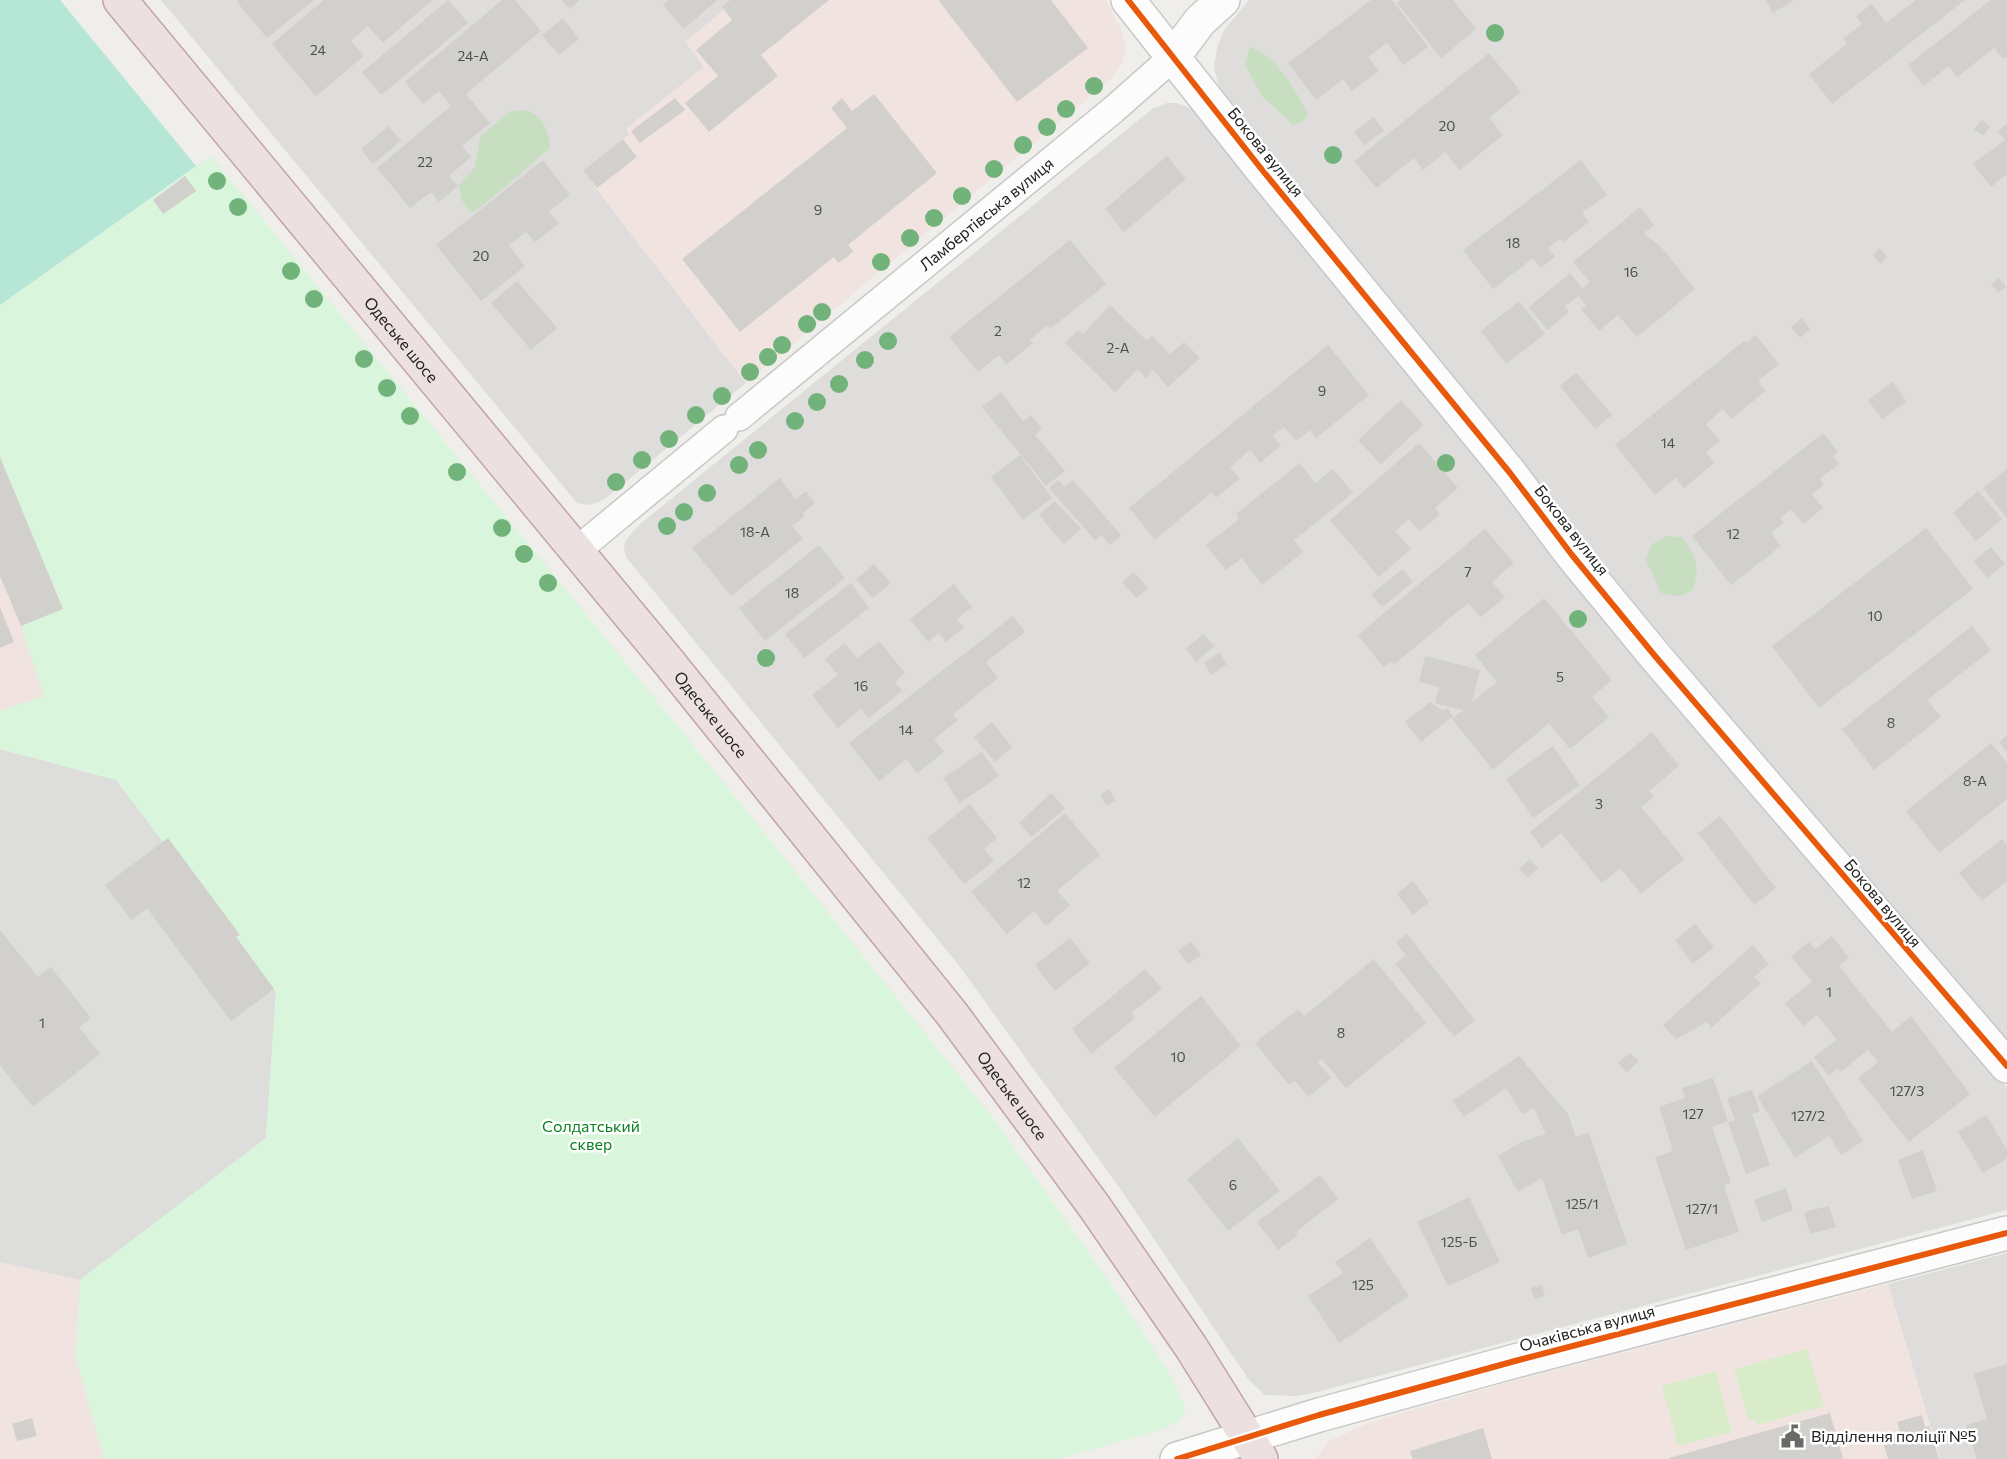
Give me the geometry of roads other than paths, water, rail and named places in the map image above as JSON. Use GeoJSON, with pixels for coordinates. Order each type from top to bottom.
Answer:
{"type":"FeatureCollection","features":[{"type":"Feature","properties":{"kind":"highway","name":"Одеське шосе"},"geometry":{"type":"LineString","coordinates":[[120,0],[575,552],[667,660],[952,1014],[1094,1206],[1191,1347],[1254,1448]]}},
{"type":"Feature","properties":{"kind":"street","name":"Бокова вулиця"},"geometry":{"type":"LineString","coordinates":[[1128,0],[1655,656],[1956,1010],[2007,1066]]}},
{"type":"Feature","properties":{"kind":"street","name":"Ламбертівська вулиця"},"geometry":{"type":"LineString","coordinates":[[1173,57],[1200,21],[1223,0]]}},
{"type":"Feature","properties":{"kind":"street","name":"Очаківська вулиця"},"geometry":{"type":"LineString","coordinates":[[1177,1459],[1254,1448],[1588,1341],[2007,1233]]}},
{"type":"Feature","properties":{"kind":"lane","name":"Ламбертівська вулиця"},"geometry":{"type":"LineString","coordinates":[[575,552],[1113,111],[1173,57]]}},
{"type":"Feature","properties":{"kind":"place","name":"Відділення поліції №5"},"geometry":{"type":"Point","coordinates":[1793,1436]}},
{"type":"Feature","properties":{"kind":"park label","name":"Солдатський сквер"},"geometry":{"type":"Point","coordinates":[591,1135]}}]}
